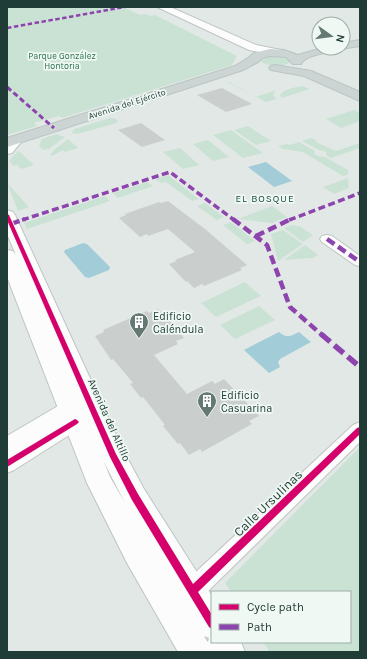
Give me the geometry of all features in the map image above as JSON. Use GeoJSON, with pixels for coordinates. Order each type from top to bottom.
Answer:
{"type":"FeatureCollection","features":[{"type":"Feature","properties":{"kind":"main road"},"geometry":{"type":"LineString","coordinates":[[162,7],[254,55],[260,65],[307,73],[360,97]]}},
{"type":"Feature","properties":{"kind":"main road","name":"Avenida del Ejército"},"geometry":{"type":"LineString","coordinates":[[239,68],[254,55],[301,52],[311,50]]}},
{"type":"Feature","properties":{"kind":"main road"},"geometry":{"type":"LineString","coordinates":[[280,53],[292,56],[307,73]]}},
{"type":"Feature","properties":{"kind":"main road"},"geometry":{"type":"LineString","coordinates":[[272,67],[292,65],[306,54],[311,53]]}},
{"type":"Feature","properties":{"kind":"main road","name":"Avenida del Ejército"},"geometry":{"type":"LineString","coordinates":[[9,144],[239,68],[272,67]]}},
{"type":"Feature","properties":{"kind":"street","name":"Avenida del Altillo"},"geometry":{"type":"LineString","coordinates":[[7,215],[113,455],[135,497],[211,622]]}},
{"type":"Feature","properties":{"kind":"street"},"geometry":{"type":"LineString","coordinates":[[327,239],[360,262]]}},
{"type":"Feature","properties":{"kind":"street"},"geometry":{"type":"LineString","coordinates":[[7,255],[100,483],[137,553],[196,652]]}},
{"type":"Feature","properties":{"kind":"street"},"geometry":{"type":"LineString","coordinates":[[7,446],[72,415]]}},
{"type":"Feature","properties":{"kind":"street"},"geometry":{"type":"LineString","coordinates":[[7,464],[72,415]]}},
{"type":"Feature","properties":{"kind":"street","name":"Calle Ursulinas"},"geometry":{"type":"LineString","coordinates":[[192,591],[360,430]]}},
{"type":"Feature","properties":{"kind":"street"},"geometry":{"type":"LineString","coordinates":[[224,643],[229,652]]}},
{"type":"Feature","properties":{"kind":"green space","name":"Parque González Hontoria"},"geometry":{"type":"Polygon","coordinates":[[[7,7],[123,7],[140,15],[155,15],[237,56],[232,65],[62,118],[59,116],[34,123],[37,126],[7,135],[7,7]]]}},
{"type":"Feature","properties":{"kind":"green space"},"geometry":{"type":"Polygon","coordinates":[[[263,55],[287,56],[291,62],[279,66],[266,64],[259,60],[263,55]]]}},
{"type":"Feature","properties":{"kind":"green space"},"geometry":{"type":"Polygon","coordinates":[[[227,82],[229,82],[253,95],[227,82]]]}},
{"type":"Feature","properties":{"kind":"green space"},"geometry":{"type":"Polygon","coordinates":[[[303,86],[309,89],[282,98],[280,95],[287,90],[303,86]]]}},
{"type":"Feature","properties":{"kind":"green space"},"geometry":{"type":"Polygon","coordinates":[[[276,90],[273,95],[277,99],[266,102],[256,97],[276,90]]]}},
{"type":"Feature","properties":{"kind":"green space"},"geometry":{"type":"Polygon","coordinates":[[[354,110],[360,113],[360,121],[341,128],[326,119],[354,110]]]}},
{"type":"Feature","properties":{"kind":"green space"},"geometry":{"type":"Polygon","coordinates":[[[114,118],[118,121],[117,123],[77,134],[72,133],[74,129],[114,118]]]}},
{"type":"Feature","properties":{"kind":"green space"},"geometry":{"type":"Polygon","coordinates":[[[248,126],[271,141],[256,145],[234,130],[248,126]]]}},
{"type":"Feature","properties":{"kind":"green space"},"geometry":{"type":"Polygon","coordinates":[[[231,130],[263,153],[243,158],[213,135],[231,130]]]}},
{"type":"Feature","properties":{"kind":"green space"},"geometry":{"type":"Polygon","coordinates":[[[56,134],[65,137],[49,149],[43,150],[39,146],[42,139],[56,134]]]}},
{"type":"Feature","properties":{"kind":"green space"},"geometry":{"type":"Polygon","coordinates":[[[311,138],[317,141],[316,142],[336,151],[360,143],[360,148],[331,158],[327,156],[326,152],[302,141],[311,138]]]}},
{"type":"Feature","properties":{"kind":"green space"},"geometry":{"type":"Polygon","coordinates":[[[68,139],[78,148],[65,152],[63,150],[52,156],[50,155],[55,149],[68,139]]]}},
{"type":"Feature","properties":{"kind":"green space"},"geometry":{"type":"Polygon","coordinates":[[[208,140],[229,157],[213,161],[193,144],[208,140]]]}},
{"type":"Feature","properties":{"kind":"green space"},"geometry":{"type":"Polygon","coordinates":[[[299,142],[315,151],[314,153],[317,156],[325,157],[348,170],[348,175],[343,176],[303,152],[283,149],[278,146],[287,144],[290,145],[299,142]]]}},
{"type":"Feature","properties":{"kind":"green space"},"geometry":{"type":"Polygon","coordinates":[[[180,148],[199,165],[183,169],[163,152],[180,148]]]}},
{"type":"Feature","properties":{"kind":"green space"},"geometry":{"type":"Polygon","coordinates":[[[18,151],[34,165],[21,169],[17,165],[14,166],[9,161],[18,151]]]}},
{"type":"Feature","properties":{"kind":"green space"},"geometry":{"type":"Polygon","coordinates":[[[168,175],[199,199],[192,201],[166,182],[161,183],[155,179],[168,175]]]}},
{"type":"Feature","properties":{"kind":"green space"},"geometry":{"type":"Polygon","coordinates":[[[348,178],[349,188],[334,194],[323,187],[348,178]]]}},
{"type":"Feature","properties":{"kind":"green space"},"geometry":{"type":"Polygon","coordinates":[[[147,182],[153,186],[118,198],[113,193],[147,182]]]}},
{"type":"Feature","properties":{"kind":"green space"},"geometry":{"type":"Polygon","coordinates":[[[7,183],[29,207],[18,211],[7,183]]]}},
{"type":"Feature","properties":{"kind":"green space"},"geometry":{"type":"Polygon","coordinates":[[[105,196],[110,201],[27,229],[24,223],[105,196]]]}},
{"type":"Feature","properties":{"kind":"green space"},"geometry":{"type":"Polygon","coordinates":[[[205,203],[224,217],[217,220],[197,206],[205,203]]]}},
{"type":"Feature","properties":{"kind":"green space"},"geometry":{"type":"Polygon","coordinates":[[[272,206],[287,217],[272,223],[238,219],[272,206]]]}},
{"type":"Feature","properties":{"kind":"green space"},"geometry":{"type":"Polygon","coordinates":[[[231,222],[255,241],[247,244],[223,225],[231,222]]]}},
{"type":"Feature","properties":{"kind":"green space"},"geometry":{"type":"Polygon","coordinates":[[[293,225],[301,227],[313,235],[303,242],[284,228],[293,225]]]}},
{"type":"Feature","properties":{"kind":"green space"},"geometry":{"type":"Polygon","coordinates":[[[283,230],[303,244],[278,261],[271,234],[283,230]]]}},
{"type":"Feature","properties":{"kind":"green space"},"geometry":{"type":"Polygon","coordinates":[[[305,245],[318,255],[312,258],[284,260],[305,245]]]}},
{"type":"Feature","properties":{"kind":"green space"},"geometry":{"type":"Polygon","coordinates":[[[245,282],[261,296],[216,317],[201,303],[245,282]]]}},
{"type":"Feature","properties":{"kind":"green space"},"geometry":{"type":"Polygon","coordinates":[[[259,306],[275,320],[235,339],[220,325],[259,306]]]}},
{"type":"Feature","properties":{"kind":"green space"},"geometry":{"type":"Polygon","coordinates":[[[360,447],[360,652],[270,652],[264,643],[351,643],[351,591],[230,591],[225,583],[360,447]]]}},
{"type":"Feature","properties":{"kind":"water"},"geometry":{"type":"Polygon","coordinates":[[[266,162],[292,181],[274,187],[248,167],[266,162]]]}},
{"type":"Feature","properties":{"kind":"water"},"geometry":{"type":"Polygon","coordinates":[[[83,243],[87,244],[110,267],[109,270],[89,278],[85,277],[64,252],[65,250],[83,243]]]}},
{"type":"Feature","properties":{"kind":"water"},"geometry":{"type":"Polygon","coordinates":[[[279,332],[284,336],[291,336],[299,332],[311,342],[280,359],[278,362],[280,367],[269,373],[244,350],[279,332]]]}},
{"type":"Feature","properties":{"kind":"building"},"geometry":{"type":"Polygon","coordinates":[[[222,88],[252,104],[226,112],[197,95],[222,88]]]}},
{"type":"Feature","properties":{"kind":"building"},"geometry":{"type":"Polygon","coordinates":[[[141,123],[165,140],[142,147],[118,130],[141,123]]]}},
{"type":"Feature","properties":{"kind":"building"},"geometry":{"type":"Polygon","coordinates":[[[168,201],[205,229],[247,265],[240,268],[242,270],[204,286],[202,284],[194,288],[187,281],[186,282],[169,264],[195,252],[168,229],[148,236],[147,234],[140,237],[119,218],[126,215],[125,214],[159,202],[161,203],[168,201]]]}},
{"type":"Feature","properties":{"kind":"building"},"geometry":{"type":"Polygon","coordinates":[[[158,309],[178,329],[177,330],[184,338],[176,341],[178,344],[154,355],[187,394],[212,381],[215,384],[224,379],[259,416],[249,421],[252,424],[202,452],[200,449],[189,455],[180,443],[178,444],[163,426],[165,425],[143,397],[141,398],[130,384],[133,383],[113,359],[111,360],[95,336],[104,332],[103,330],[147,311],[149,313],[158,309]]]}},
{"type":"Feature","properties":{"kind":"marked path"},"geometry":{"type":"LineString","coordinates":[[7,28],[125,7]]}},
{"type":"Feature","properties":{"kind":"marked path"},"geometry":{"type":"LineString","coordinates":[[7,87],[54,128]]}},
{"type":"Feature","properties":{"kind":"marked path"},"geometry":{"type":"LineString","coordinates":[[11,224],[170,172],[267,245],[290,307],[360,367]]}},
{"type":"Feature","properties":{"kind":"marked path"},"geometry":{"type":"LineString","coordinates":[[256,236],[292,219],[360,193]]}},
{"type":"Feature","properties":{"kind":"marked path"},"geometry":{"type":"LineString","coordinates":[[327,239],[360,262]]}},
{"type":"Feature","properties":{"kind":"cycle path"},"geometry":{"type":"LineString","coordinates":[[7,215],[113,455],[135,497],[211,622]]}},
{"type":"Feature","properties":{"kind":"cycle path"},"geometry":{"type":"LineString","coordinates":[[7,464],[75,422]]}},
{"type":"Feature","properties":{"kind":"cycle path"},"geometry":{"type":"LineString","coordinates":[[192,591],[360,430]]}},
{"type":"Feature","properties":{"kind":"place","name":"Edificio Caléndula"},"geometry":{"type":"Point","coordinates":[139,339]}},
{"type":"Feature","properties":{"kind":"place","name":"Edificio Casuarina"},"geometry":{"type":"Point","coordinates":[207,418]}},
{"type":"Feature","properties":{"kind":"district","name":"EL BOSQUE"},"geometry":{"type":"Point","coordinates":[265,199]}}]}
